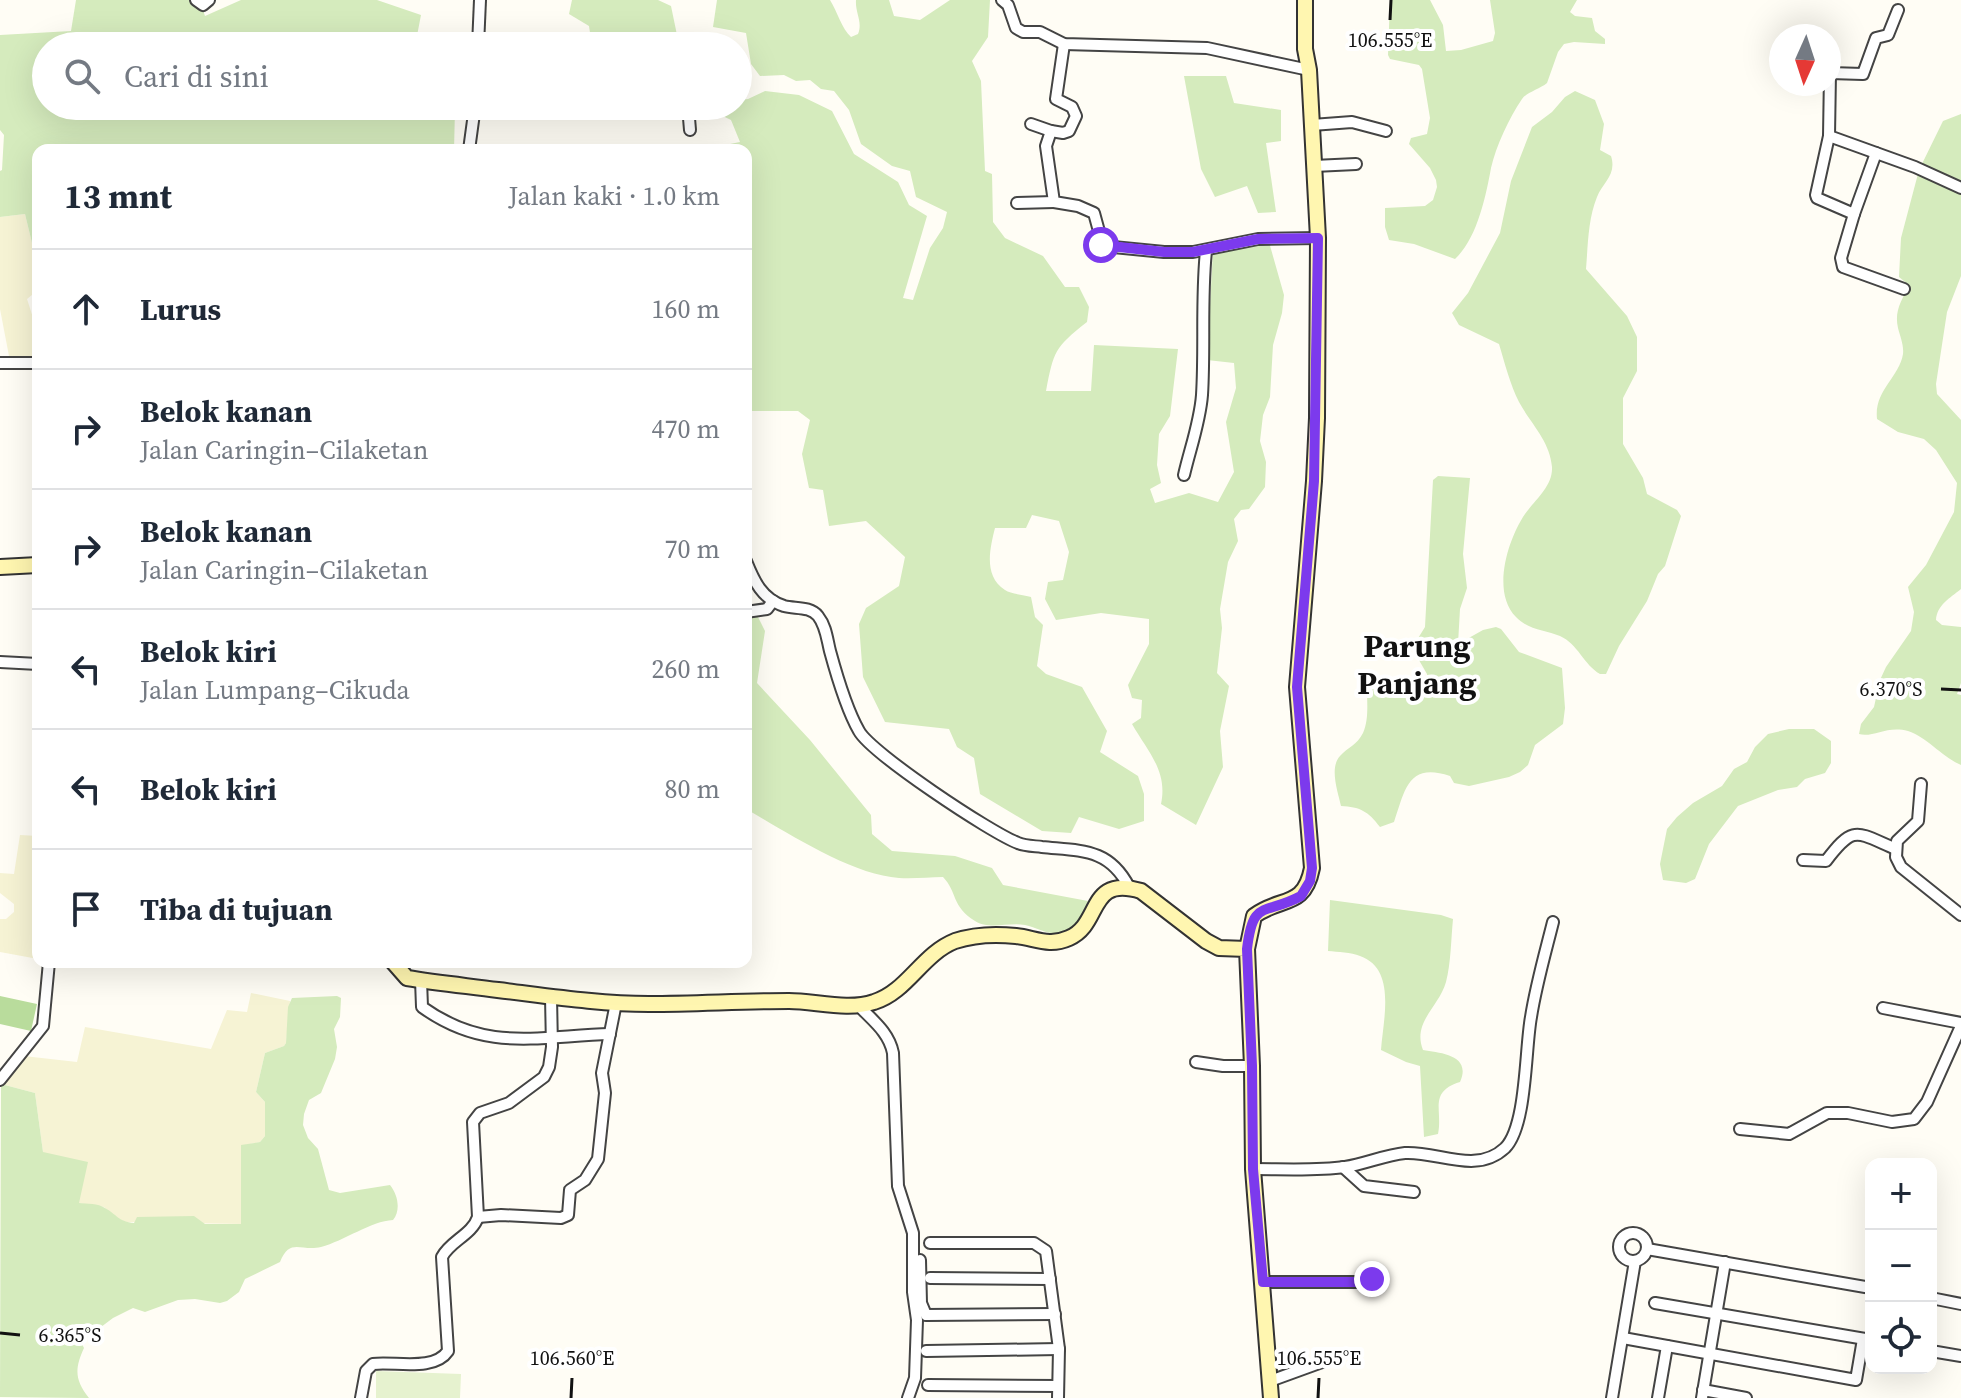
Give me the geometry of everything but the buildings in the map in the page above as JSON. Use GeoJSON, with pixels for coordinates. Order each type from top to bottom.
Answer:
{"type":"FeatureCollection","features":[{"type":"Feature","properties":{"kind":"street"},"geometry":{"type":"LineString","coordinates":[[196,0],[203,5],[209,0]]}},
{"type":"Feature","properties":{"kind":"street"},"geometry":{"type":"LineString","coordinates":[[479,32],[480,0]]}},
{"type":"Feature","properties":{"kind":"street"},"geometry":{"type":"LineString","coordinates":[[1002,0],[1008,5],[1016,28],[1023,32],[1040,32],[1064,44],[1207,48],[1309,70]]}},
{"type":"Feature","properties":{"kind":"street"},"geometry":{"type":"LineString","coordinates":[[1271,1398],[1253,1169],[1247,949],[1254,916],[1261,910],[1301,896],[1310,881],[1312,868],[1297,687],[1315,465],[1318,238],[1309,70],[1305,49],[1305,0]]}},
{"type":"Feature","properties":{"kind":"street"},"geometry":{"type":"LineString","coordinates":[[1854,214],[1817,198],[1829,136],[1830,73],[1863,74],[1876,38],[1888,35],[1898,10]]}},
{"type":"Feature","properties":{"kind":"street"},"geometry":{"type":"LineString","coordinates":[[1031,124],[1063,133],[1069,131],[1076,116],[1072,107],[1056,99],[1064,44]]}},
{"type":"Feature","properties":{"kind":"street"},"geometry":{"type":"LineString","coordinates":[[470,144],[473,120]]}},
{"type":"Feature","properties":{"kind":"street"},"geometry":{"type":"LineString","coordinates":[[689,120],[690,130]]}},
{"type":"Feature","properties":{"kind":"street"},"geometry":{"type":"LineString","coordinates":[[1312,125],[1352,122],[1386,131]]}},
{"type":"Feature","properties":{"kind":"street"},"geometry":{"type":"LineString","coordinates":[[1051,131],[1046,146],[1054,202]]}},
{"type":"Feature","properties":{"kind":"street"},"geometry":{"type":"LineString","coordinates":[[1829,136],[1915,167],[1961,188]]}},
{"type":"Feature","properties":{"kind":"street"},"geometry":{"type":"LineString","coordinates":[[1876,153],[1841,258],[1843,267],[1904,289]]}},
{"type":"Feature","properties":{"kind":"street"},"geometry":{"type":"LineString","coordinates":[[1314,166],[1356,164]]}},
{"type":"Feature","properties":{"kind":"street"},"geometry":{"type":"LineString","coordinates":[[1017,203],[1054,202],[1078,206],[1094,213],[1103,246],[1164,252],[1206,251],[1258,239],[1318,238]]}},
{"type":"Feature","properties":{"kind":"street"},"geometry":{"type":"LineString","coordinates":[[1184,475],[1202,397],[1201,336],[1205,308],[1202,283],[1206,251]]}},
{"type":"Feature","properties":{"kind":"street"},"geometry":{"type":"LineString","coordinates":[[0,363],[32,363]]}},
{"type":"Feature","properties":{"kind":"street"},"geometry":{"type":"LineString","coordinates":[[0,567],[32,565]]}},
{"type":"Feature","properties":{"kind":"street"},"geometry":{"type":"LineString","coordinates":[[752,574],[760,591],[773,601],[812,611],[817,616],[825,630],[859,732],[873,747],[934,792],[1019,844],[1100,855],[1121,871],[1129,887]]}},
{"type":"Feature","properties":{"kind":"street"},"geometry":{"type":"LineString","coordinates":[[752,611],[767,609],[773,601]]}},
{"type":"Feature","properties":{"kind":"street"},"geometry":{"type":"LineString","coordinates":[[0,662],[32,664]]}},
{"type":"Feature","properties":{"kind":"street"},"geometry":{"type":"LineString","coordinates":[[1921,784],[1918,821],[1897,841],[1896,857],[1901,867],[1961,915]]}},
{"type":"Feature","properties":{"kind":"street"},"geometry":{"type":"LineString","coordinates":[[1803,860],[1826,861],[1843,839],[1851,834],[1859,834],[1896,849]]}},
{"type":"Feature","properties":{"kind":"street"},"geometry":{"type":"LineString","coordinates":[[398,968],[407,978],[616,1003],[790,1001],[858,1005],[891,995],[925,961],[955,941],[973,937],[1017,936],[1054,943],[1073,937],[1097,900],[1108,890],[1129,887],[1151,896],[1219,948],[1247,949]]}},
{"type":"Feature","properties":{"kind":"street"},"geometry":{"type":"LineString","coordinates":[[1253,1169],[1343,1167],[1404,1153],[1466,1162],[1480,1161],[1504,1148],[1512,1138],[1517,1123],[1530,1019],[1553,922]]}},
{"type":"Feature","properties":{"kind":"street"},"geometry":{"type":"LineString","coordinates":[[0,1080],[43,1026],[48,968]]}},
{"type":"Feature","properties":{"kind":"street"},"geometry":{"type":"LineString","coordinates":[[421,980],[422,1007],[476,1035],[514,1040],[610,1034]]}},
{"type":"Feature","properties":{"kind":"street"},"geometry":{"type":"LineString","coordinates":[[361,1398],[366,1371],[373,1364],[428,1363],[445,1357],[448,1347],[442,1257],[445,1250],[473,1227],[478,1217],[473,1122],[480,1113],[509,1103],[544,1077],[549,1067],[551,997]]}},
{"type":"Feature","properties":{"kind":"street"},"geometry":{"type":"LineString","coordinates":[[478,1217],[561,1218],[568,1215],[570,1190],[585,1180],[598,1159],[605,1093],[603,1064],[616,1003]]}},
{"type":"Feature","properties":{"kind":"street"},"geometry":{"type":"LineString","coordinates":[[858,1005],[891,1042],[898,1186],[919,1243],[921,1303],[926,1315],[1055,1314]]}},
{"type":"Feature","properties":{"kind":"street"},"geometry":{"type":"LineString","coordinates":[[1740,1129],[1789,1134],[1819,1116],[1838,1112],[1892,1122],[1914,1119],[1927,1102],[1961,1024],[1883,1008]]}},
{"type":"Feature","properties":{"kind":"street"},"geometry":{"type":"LineString","coordinates":[[1196,1062],[1252,1066]]}},
{"type":"Feature","properties":{"kind":"street"},"geometry":{"type":"LineString","coordinates":[[1343,1167],[1364,1186],[1414,1192]]}},
{"type":"Feature","properties":{"kind":"street"},"geometry":{"type":"LineString","coordinates":[[908,1398],[915,1378],[917,1320],[913,1292],[913,1233]]}},
{"type":"Feature","properties":{"kind":"street"},"geometry":{"type":"LineString","coordinates":[[1629,1234],[1638,1234],[1645,1240],[1647,1249],[1643,1257],[1635,1261],[1622,1257],[1619,1248],[1622,1239],[1629,1234]]}},
{"type":"Feature","properties":{"kind":"street"},"geometry":{"type":"LineString","coordinates":[[930,1243],[1034,1243],[1046,1251],[1059,1349],[1058,1398]]}},
{"type":"Feature","properties":{"kind":"street"},"geometry":{"type":"LineString","coordinates":[[1647,1249],[1865,1287]]}},
{"type":"Feature","properties":{"kind":"street"},"geometry":{"type":"LineString","coordinates":[[1612,1398],[1635,1261]]}},
{"type":"Feature","properties":{"kind":"street"},"geometry":{"type":"LineString","coordinates":[[1725,1262],[1702,1394],[1746,1398]]}},
{"type":"Feature","properties":{"kind":"street"},"geometry":{"type":"LineString","coordinates":[[1263,1282],[1356,1282],[1381,1274]]}},
{"type":"Feature","properties":{"kind":"street"},"geometry":{"type":"LineString","coordinates":[[930,1278],[1050,1279]]}},
{"type":"Feature","properties":{"kind":"street"},"geometry":{"type":"LineString","coordinates":[[1937,1299],[1961,1304]]}},
{"type":"Feature","properties":{"kind":"street"},"geometry":{"type":"LineString","coordinates":[[1655,1303],[1865,1340]]}},
{"type":"Feature","properties":{"kind":"street"},"geometry":{"type":"LineString","coordinates":[[1623,1338],[1856,1380],[1865,1347]]}},
{"type":"Feature","properties":{"kind":"street"},"geometry":{"type":"LineString","coordinates":[[1658,1398],[1667,1346]]}},
{"type":"Feature","properties":{"kind":"street"},"geometry":{"type":"LineString","coordinates":[[926,1351],[1059,1349]]}},
{"type":"Feature","properties":{"kind":"street"},"geometry":{"type":"LineString","coordinates":[[1937,1352],[1961,1356]]}},
{"type":"Feature","properties":{"kind":"street"},"geometry":{"type":"LineString","coordinates":[[1270,1381],[1325,1361]]}},
{"type":"Feature","properties":{"kind":"street"},"geometry":{"type":"LineString","coordinates":[[928,1385],[1058,1386]]}},
{"type":"Feature","properties":{"kind":"shaded area"},"geometry":{"type":"Polygon","coordinates":[[[25,214],[32,243],[32,295],[27,299],[32,314],[32,359],[9,356],[0,309],[0,217],[25,214]]]}},
{"type":"Feature","properties":{"kind":"shaded area"},"geometry":{"type":"Polygon","coordinates":[[[20,835],[32,836],[32,958],[0,952],[0,919],[6,919],[14,912],[14,904],[0,893],[0,873],[14,874],[20,835]]]}},
{"type":"Feature","properties":{"kind":"shaded area"},"geometry":{"type":"Polygon","coordinates":[[[251,993],[290,1001],[286,1043],[265,1053],[256,1092],[265,1102],[265,1136],[260,1142],[241,1146],[241,1224],[126,1222],[104,1207],[78,1203],[43,1152],[35,1093],[1,1084],[15,1055],[77,1062],[85,1027],[211,1049],[227,1010],[247,1012],[251,993]]]}},
{"type":"Feature","properties":{"kind":"green space"},"geometry":{"type":"Polygon","coordinates":[[[76,0],[208,0],[202,7],[205,16],[241,0],[377,0],[421,15],[418,32],[53,32],[71,31],[76,0]]]}},
{"type":"Feature","properties":{"kind":"green space"},"geometry":{"type":"Polygon","coordinates":[[[572,0],[658,0],[671,6],[676,32],[590,32],[589,26],[569,14],[572,0]]]}},
{"type":"Feature","properties":{"kind":"green space"},"geometry":{"type":"Polygon","coordinates":[[[717,0],[830,0],[851,37],[859,30],[856,0],[889,0],[894,16],[920,20],[950,0],[990,0],[988,37],[972,61],[981,81],[985,171],[992,174],[993,222],[1005,238],[1043,256],[1065,287],[1079,287],[1089,307],[1087,322],[1057,351],[1046,391],[1091,391],[1094,345],[1178,349],[1170,416],[1159,434],[1157,465],[1161,483],[1150,489],[1155,503],[1189,493],[1218,502],[1234,472],[1226,422],[1236,388],[1234,363],[1207,360],[1213,250],[1267,235],[1284,295],[1273,345],[1270,397],[1263,415],[1260,441],[1266,462],[1265,487],[1249,509],[1241,510],[1234,519],[1238,541],[1228,562],[1220,609],[1222,628],[1217,673],[1229,686],[1220,731],[1223,767],[1196,825],[1161,804],[1159,772],[1132,724],[1141,718],[1142,700],[1132,698],[1128,685],[1149,644],[1149,619],[1101,613],[1056,620],[1045,599],[1048,582],[1063,580],[1069,552],[1059,521],[1032,515],[1026,528],[995,528],[990,553],[991,570],[1005,590],[1031,597],[1035,617],[1043,625],[1037,666],[1046,674],[1082,687],[1107,731],[1100,752],[1138,776],[1144,794],[1144,821],[1119,829],[1079,817],[1071,833],[1042,831],[980,794],[974,758],[957,747],[949,729],[885,722],[863,677],[859,624],[866,608],[899,586],[905,557],[866,521],[829,526],[823,490],[809,488],[802,454],[810,420],[798,411],[752,411],[752,144],[730,144],[740,142],[731,120],[752,120],[752,97],[765,91],[799,95],[832,111],[854,154],[898,182],[909,205],[927,216],[903,298],[913,300],[930,248],[943,228],[947,212],[916,197],[910,171],[892,166],[861,144],[849,110],[834,91],[821,89],[810,80],[796,81],[784,75],[760,76],[752,65],[752,32],[713,27],[717,0]]]}},
{"type":"Feature","properties":{"kind":"green space"},"geometry":{"type":"Polygon","coordinates":[[[1390,0],[1430,0],[1443,25],[1446,51],[1493,41],[1495,33],[1490,0],[1577,0],[1570,12],[1575,16],[1592,18],[1595,31],[1605,39],[1605,44],[1564,44],[1547,83],[1522,99],[1496,151],[1475,229],[1455,259],[1414,244],[1389,240],[1385,227],[1385,208],[1425,206],[1433,200],[1437,187],[1430,168],[1409,144],[1411,138],[1427,134],[1430,118],[1422,69],[1419,65],[1390,59],[1388,55],[1390,0]]]}},
{"type":"Feature","properties":{"kind":"green space"},"geometry":{"type":"Polygon","coordinates":[[[32,33],[32,120],[455,120],[454,144],[32,144],[32,243],[25,214],[0,217],[4,135],[0,130],[0,35],[32,33]]]}},
{"type":"Feature","properties":{"kind":"green space"},"geometry":{"type":"Polygon","coordinates":[[[1184,76],[1226,76],[1234,103],[1281,110],[1281,141],[1266,143],[1276,212],[1258,213],[1247,186],[1215,197],[1201,169],[1184,76]]]}},
{"type":"Feature","properties":{"kind":"green space"},"geometry":{"type":"Polygon","coordinates":[[[1575,91],[1595,100],[1604,124],[1600,150],[1611,156],[1612,163],[1611,173],[1597,197],[1592,214],[1586,269],[1627,316],[1637,337],[1637,371],[1623,398],[1623,444],[1643,478],[1647,494],[1677,510],[1681,516],[1665,566],[1606,674],[1594,670],[1560,636],[1526,625],[1509,606],[1503,580],[1508,551],[1525,514],[1550,480],[1552,467],[1544,441],[1516,395],[1499,344],[1459,325],[1452,313],[1468,293],[1500,233],[1511,181],[1532,127],[1575,91]]]}},
{"type":"Feature","properties":{"kind":"green space"},"geometry":{"type":"Polygon","coordinates":[[[1961,114],[1961,276],[1947,312],[1936,384],[1937,394],[1961,420],[1961,589],[1941,606],[1936,620],[1942,625],[1961,627],[1961,683],[1957,694],[1961,695],[1961,765],[1908,731],[1859,734],[1861,724],[1874,707],[1886,667],[1911,631],[1914,612],[1908,587],[1926,565],[1954,512],[1957,483],[1936,450],[1924,439],[1898,432],[1877,419],[1877,409],[1903,354],[1897,316],[1909,285],[1899,277],[1901,238],[1919,170],[1943,121],[1961,114]]]}},
{"type":"Feature","properties":{"kind":"green space"},"geometry":{"type":"Polygon","coordinates":[[[1438,476],[1470,478],[1463,554],[1467,588],[1460,609],[1458,644],[1483,630],[1496,627],[1519,652],[1562,668],[1563,724],[1535,745],[1528,765],[1509,777],[1469,786],[1454,783],[1450,776],[1436,773],[1417,776],[1405,790],[1394,822],[1380,827],[1363,811],[1341,806],[1335,767],[1340,756],[1363,733],[1367,717],[1367,688],[1395,687],[1399,679],[1427,682],[1427,674],[1412,648],[1425,627],[1433,480],[1438,476]]]}},
{"type":"Feature","properties":{"kind":"green space"},"geometry":{"type":"Polygon","coordinates":[[[752,611],[755,611],[765,631],[757,683],[810,740],[871,815],[872,834],[892,851],[955,856],[992,868],[1003,885],[1088,901],[1074,926],[1067,932],[1057,934],[1025,925],[981,924],[962,910],[943,877],[899,878],[861,869],[821,851],[752,812],[752,611]]]}},
{"type":"Feature","properties":{"kind":"green space"},"geometry":{"type":"Polygon","coordinates":[[[1789,729],[1814,729],[1831,741],[1831,763],[1825,773],[1805,779],[1797,787],[1778,790],[1738,806],[1709,844],[1695,879],[1686,883],[1663,880],[1660,864],[1667,829],[1677,817],[1693,803],[1722,786],[1734,769],[1747,762],[1755,747],[1768,734],[1789,729]]]}},
{"type":"Feature","properties":{"kind":"green space"},"geometry":{"type":"Polygon","coordinates":[[[1330,900],[1453,919],[1446,982],[1421,1031],[1423,1050],[1453,1057],[1462,1066],[1460,1082],[1450,1086],[1440,1097],[1438,1134],[1424,1137],[1420,1066],[1381,1050],[1385,997],[1379,972],[1360,956],[1328,951],[1330,900]]]}},
{"type":"Feature","properties":{"kind":"green space"},"geometry":{"type":"Polygon","coordinates":[[[0,996],[37,1004],[31,1031],[0,1024],[0,996]]]}},
{"type":"Feature","properties":{"kind":"green space"},"geometry":{"type":"Polygon","coordinates":[[[292,998],[341,998],[340,1017],[334,1029],[335,1059],[321,1093],[309,1100],[303,1125],[308,1138],[318,1149],[329,1190],[340,1193],[390,1185],[398,1202],[393,1220],[321,1247],[292,1248],[280,1262],[245,1279],[239,1292],[227,1301],[178,1300],[145,1312],[133,1308],[113,1318],[81,1342],[84,1348],[78,1373],[89,1398],[0,1397],[1,1084],[35,1093],[43,1152],[88,1162],[79,1203],[99,1205],[134,1223],[137,1217],[194,1216],[205,1224],[241,1224],[241,1145],[260,1142],[265,1136],[265,1102],[256,1092],[265,1053],[286,1043],[288,1007],[292,998]]]}},
{"type":"Feature","properties":{"kind":"green space"},"geometry":{"type":"Polygon","coordinates":[[[376,1371],[461,1374],[460,1398],[376,1398],[376,1371]]]}},
{"type":"Feature","properties":{"kind":"district","name":"Parung Panjang"},"geometry":{"type":"Point","coordinates":[1417,664]}},
{"type":"Feature","properties":{"kind":"route"},"geometry":{"type":"LineString","coordinates":[[1101,245],[1193,252],[1258,239],[1318,238],[1317,418],[1297,687],[1312,868],[1310,881],[1301,896],[1261,910],[1254,916],[1249,931],[1253,1169],[1263,1282],[1356,1282],[1372,1279]]}}]}
